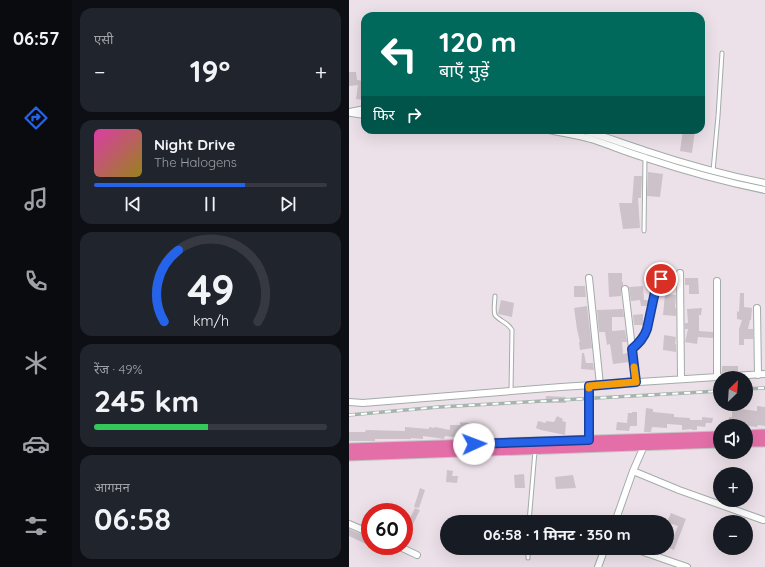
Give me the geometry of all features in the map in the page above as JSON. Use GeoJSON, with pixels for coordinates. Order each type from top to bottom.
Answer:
{"type":"FeatureCollection","features":[{"type":"Feature","properties":{"kind":"main road"},"geometry":{"type":"LineString","coordinates":[[753,435],[765,434]]}},
{"type":"Feature","properties":{"kind":"main road"},"geometry":{"type":"LineString","coordinates":[[349,448],[589,444],[713,436]]}},
{"type":"Feature","properties":{"kind":"main road"},"geometry":{"type":"LineString","coordinates":[[753,442],[765,442]]}},
{"type":"Feature","properties":{"kind":"main road"},"geometry":{"type":"LineString","coordinates":[[349,456],[535,450],[589,444],[644,446],[713,443]]}},
{"type":"Feature","properties":{"kind":"street"},"geometry":{"type":"LineString","coordinates":[[349,112],[361,110]]}},
{"type":"Feature","properties":{"kind":"street"},"geometry":{"type":"LineString","coordinates":[[349,112],[361,114]]}},
{"type":"Feature","properties":{"kind":"street"},"geometry":{"type":"LineString","coordinates":[[568,134],[592,140],[715,179],[765,190]]}},
{"type":"Feature","properties":{"kind":"street"},"geometry":{"type":"LineString","coordinates":[[597,134],[646,151],[713,171],[765,183]]}},
{"type":"Feature","properties":{"kind":"street"},"geometry":{"type":"LineString","coordinates":[[680,273],[681,379]]}},
{"type":"Feature","properties":{"kind":"street"},"geometry":{"type":"LineString","coordinates":[[589,278],[600,385]]}},
{"type":"Feature","properties":{"kind":"street"},"geometry":{"type":"LineString","coordinates":[[632,349],[642,340],[645,335],[656,287],[659,281],[661,279],[665,279],[680,281]]}},
{"type":"Feature","properties":{"kind":"street"},"geometry":{"type":"LineString","coordinates":[[717,282],[717,371]]}},
{"type":"Feature","properties":{"kind":"street"},"geometry":{"type":"LineString","coordinates":[[625,289],[636,382]]}},
{"type":"Feature","properties":{"kind":"street"},"geometry":{"type":"LineString","coordinates":[[757,308],[758,375]]}},
{"type":"Feature","properties":{"kind":"street"},"geometry":{"type":"LineString","coordinates":[[753,375],[765,374]]}},
{"type":"Feature","properties":{"kind":"street"},"geometry":{"type":"LineString","coordinates":[[349,402],[363,403],[713,377]]}},
{"type":"Feature","properties":{"kind":"street"},"geometry":{"type":"LineString","coordinates":[[589,386],[589,444]]}},
{"type":"Feature","properties":{"kind":"street"},"geometry":{"type":"LineString","coordinates":[[617,515],[633,471],[644,446]]}},
{"type":"Feature","properties":{"kind":"street"},"geometry":{"type":"LineString","coordinates":[[633,471],[679,490],[763,520]]}},
{"type":"Feature","properties":{"kind":"street"},"geometry":{"type":"LineString","coordinates":[[349,524],[361,529]]}},
{"type":"Feature","properties":{"kind":"street"},"geometry":{"type":"LineString","coordinates":[[413,553],[417,555]]}},
{"type":"Feature","properties":{"kind":"street"},"geometry":{"type":"LineString","coordinates":[[598,567],[602,555]]}},
{"type":"Feature","properties":{"kind":"street"},"geometry":{"type":"LineString","coordinates":[[652,555],[687,567]]}},
{"type":"Feature","properties":{"kind":"lane"},"geometry":{"type":"LineString","coordinates":[[713,171],[722,53]]}},
{"type":"Feature","properties":{"kind":"lane"},"geometry":{"type":"LineString","coordinates":[[644,231],[645,158]]}},
{"type":"Feature","properties":{"kind":"lane"},"geometry":{"type":"LineString","coordinates":[[495,296],[495,316],[508,324],[512,330],[511,391]]}},
{"type":"Feature","properties":{"kind":"lane"},"geometry":{"type":"LineString","coordinates":[[530,515],[535,450]]}},
{"type":"Feature","properties":{"kind":"building"},"geometry":{"type":"Polygon","coordinates":[[[349,72],[356,72],[357,80],[361,80],[361,100],[356,99],[358,85],[349,86],[349,72]]]}},
{"type":"Feature","properties":{"kind":"building"},"geometry":{"type":"Polygon","coordinates":[[[682,134],[694,134],[692,153],[680,151],[682,134]]]}},
{"type":"Feature","properties":{"kind":"building"},"geometry":{"type":"Polygon","coordinates":[[[648,172],[663,174],[660,197],[647,196],[648,172]]]}},
{"type":"Feature","properties":{"kind":"building"},"geometry":{"type":"Polygon","coordinates":[[[634,176],[642,176],[641,198],[638,198],[640,228],[623,229],[619,203],[632,203],[634,176]]]}},
{"type":"Feature","properties":{"kind":"building"},"geometry":{"type":"Polygon","coordinates":[[[608,273],[622,273],[623,285],[621,289],[621,296],[609,297],[608,273]]]}},
{"type":"Feature","properties":{"kind":"building"},"geometry":{"type":"Polygon","coordinates":[[[685,278],[698,278],[699,294],[689,294],[689,285],[685,285],[685,278]]]}},
{"type":"Feature","properties":{"kind":"building"},"geometry":{"type":"Polygon","coordinates":[[[574,286],[585,286],[586,297],[574,297],[574,286]]]}},
{"type":"Feature","properties":{"kind":"building"},"geometry":{"type":"Polygon","coordinates":[[[643,286],[644,300],[649,300],[647,306],[641,306],[640,300],[631,301],[629,287],[643,286]]]}},
{"type":"Feature","properties":{"kind":"building"},"geometry":{"type":"Polygon","coordinates":[[[740,293],[744,293],[744,307],[752,308],[751,320],[748,329],[753,329],[753,339],[744,339],[744,345],[739,345],[739,329],[742,320],[737,319],[740,293]]]}},
{"type":"Feature","properties":{"kind":"building"},"geometry":{"type":"Polygon","coordinates":[[[665,294],[676,295],[676,316],[663,315],[665,294]]]}},
{"type":"Feature","properties":{"kind":"building"},"geometry":{"type":"Polygon","coordinates":[[[501,300],[514,303],[512,317],[498,314],[501,300]]]}},
{"type":"Feature","properties":{"kind":"building"},"geometry":{"type":"Polygon","coordinates":[[[587,306],[592,348],[580,350],[574,308],[587,306]]]}},
{"type":"Feature","properties":{"kind":"building"},"geometry":{"type":"Polygon","coordinates":[[[702,308],[701,315],[699,315],[699,331],[713,332],[713,338],[698,337],[697,344],[685,342],[688,329],[685,329],[685,323],[688,323],[687,309],[702,308]]]}},
{"type":"Feature","properties":{"kind":"building"},"geometry":{"type":"Polygon","coordinates":[[[623,309],[624,317],[612,317],[612,331],[625,330],[627,342],[622,342],[623,354],[628,353],[629,362],[613,364],[610,344],[607,345],[605,332],[599,332],[597,310],[623,309]]]}},
{"type":"Feature","properties":{"kind":"building"},"geometry":{"type":"Polygon","coordinates":[[[643,314],[643,325],[634,325],[633,315],[643,314]]]}},
{"type":"Feature","properties":{"kind":"building"},"geometry":{"type":"Polygon","coordinates":[[[664,335],[676,337],[676,352],[663,350],[664,335]]]}},
{"type":"Feature","properties":{"kind":"building"},"geometry":{"type":"Polygon","coordinates":[[[582,353],[584,353],[586,363],[593,363],[594,370],[581,369],[582,353]]]}},
{"type":"Feature","properties":{"kind":"building"},"geometry":{"type":"Polygon","coordinates":[[[722,366],[738,366],[738,371],[722,371],[722,366]]]}},
{"type":"Feature","properties":{"kind":"building"},"geometry":{"type":"Polygon","coordinates":[[[546,396],[566,397],[566,403],[545,403],[546,396]]]}},
{"type":"Feature","properties":{"kind":"building"},"geometry":{"type":"Polygon","coordinates":[[[757,406],[765,407],[765,426],[758,425],[757,427],[753,426],[753,419],[729,419],[729,417],[732,417],[732,411],[757,411],[757,406]]]}},
{"type":"Feature","properties":{"kind":"building"},"geometry":{"type":"Polygon","coordinates":[[[646,408],[653,409],[653,412],[674,414],[674,417],[690,418],[690,420],[702,420],[702,417],[713,418],[712,423],[706,423],[705,427],[697,426],[697,430],[682,430],[682,425],[667,424],[667,428],[652,427],[651,432],[644,432],[646,408]]]}},
{"type":"Feature","properties":{"kind":"building"},"geometry":{"type":"Polygon","coordinates":[[[637,412],[637,426],[630,426],[629,431],[616,430],[617,422],[627,423],[628,413],[637,412]]]}},
{"type":"Feature","properties":{"kind":"building"},"geometry":{"type":"Polygon","coordinates":[[[557,416],[563,419],[562,421],[566,422],[565,435],[536,428],[538,421],[546,423],[546,421],[554,422],[557,416]]]}},
{"type":"Feature","properties":{"kind":"building"},"geometry":{"type":"Polygon","coordinates":[[[460,422],[478,424],[477,427],[483,428],[482,438],[445,436],[444,439],[423,436],[423,439],[411,438],[375,439],[375,441],[349,441],[349,432],[365,432],[366,430],[405,431],[405,427],[429,429],[429,427],[435,427],[450,430],[450,425],[460,425],[460,422]]]}},
{"type":"Feature","properties":{"kind":"building"},"geometry":{"type":"Polygon","coordinates":[[[447,470],[453,471],[452,476],[458,476],[457,483],[446,482],[447,470]]]}},
{"type":"Feature","properties":{"kind":"building"},"geometry":{"type":"Polygon","coordinates":[[[524,474],[525,488],[515,488],[514,475],[524,474]]]}},
{"type":"Feature","properties":{"kind":"building"},"geometry":{"type":"Polygon","coordinates":[[[573,475],[576,488],[556,489],[555,477],[573,475]]]}},
{"type":"Feature","properties":{"kind":"building"},"geometry":{"type":"Polygon","coordinates":[[[420,488],[425,490],[419,508],[414,507],[420,488]]]}},
{"type":"Feature","properties":{"kind":"building"},"geometry":{"type":"Polygon","coordinates":[[[415,508],[420,510],[413,524],[413,512],[415,508]]]}},
{"type":"Feature","properties":{"kind":"building"},"geometry":{"type":"Polygon","coordinates":[[[671,513],[686,519],[674,550],[674,536],[678,526],[674,525],[674,515],[670,515],[671,513]]]}},
{"type":"Feature","properties":{"kind":"building"},"geometry":{"type":"Polygon","coordinates":[[[349,529],[361,534],[361,542],[349,536],[349,529]]]}},
{"type":"Feature","properties":{"kind":"railway"},"geometry":{"type":"LineString","coordinates":[[753,389],[765,388]]}},
{"type":"Feature","properties":{"kind":"railway"},"geometry":{"type":"LineString","coordinates":[[349,415],[439,407],[713,391]]}},
{"type":"Feature","properties":{"kind":"slow traffic"},"geometry":{"type":"LineString","coordinates":[[589,388],[589,386],[636,382],[634,367]]}},
{"type":"Feature","properties":{"kind":"route"},"geometry":{"type":"LineString","coordinates":[[474,444],[589,440],[589,386],[636,382],[632,349],[642,340],[645,335],[656,287],[661,279]]}}]}
